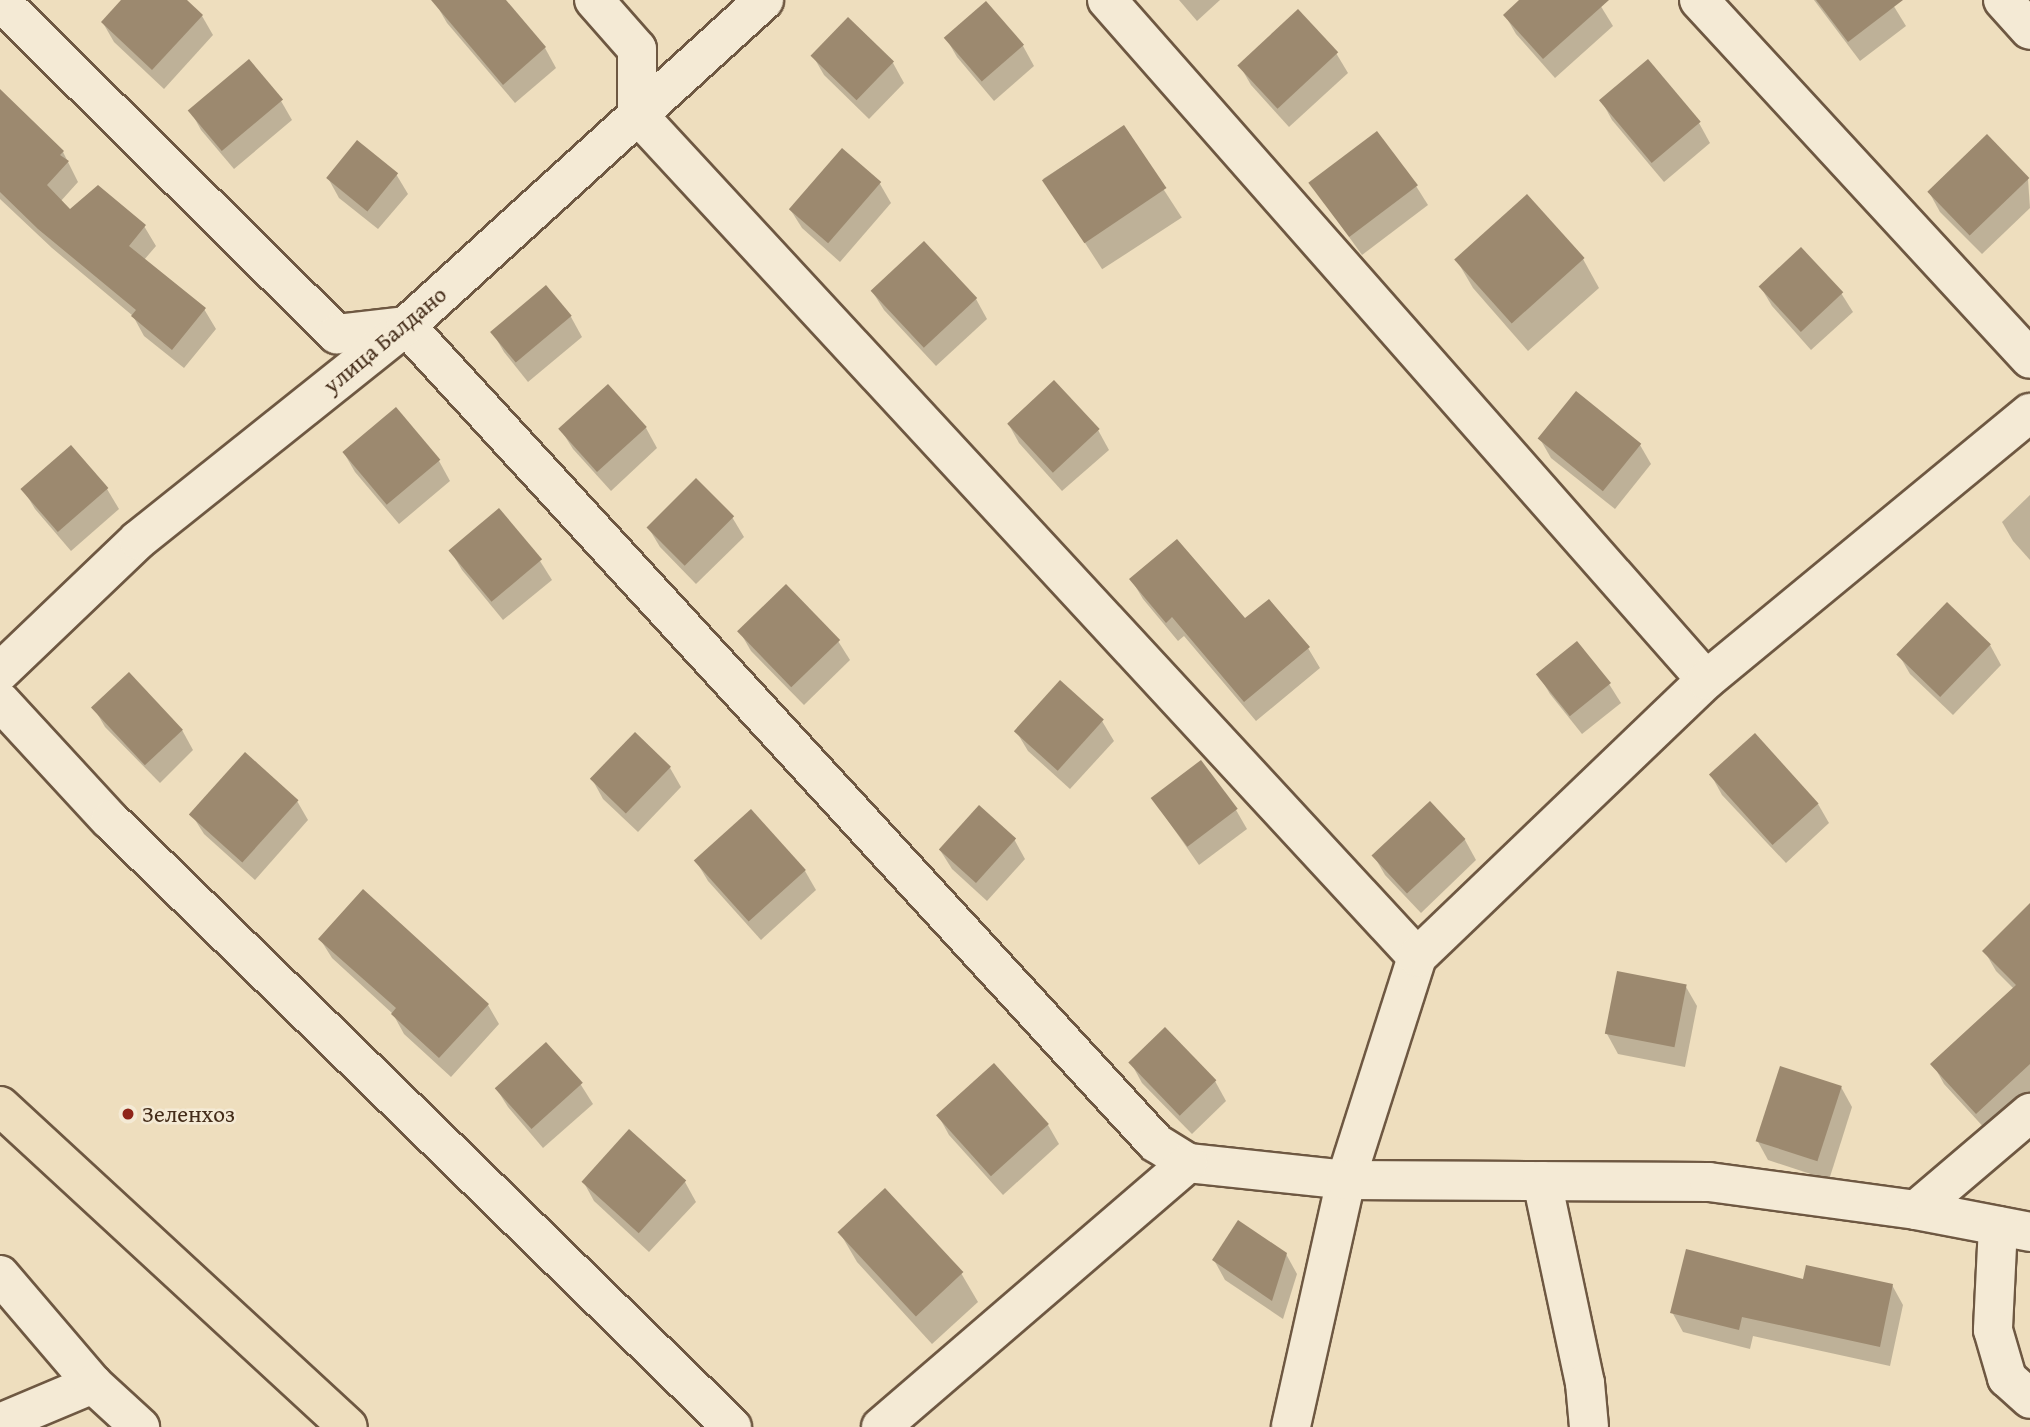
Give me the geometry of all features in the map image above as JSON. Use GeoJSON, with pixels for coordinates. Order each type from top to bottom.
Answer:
{"type":"FeatureCollection","features":[{"type":"Feature","properties":{"kind":"main road"},"geometry":{"type":"LineString","coordinates":[[0,1106],[348,1427]]}},
{"type":"Feature","properties":{"kind":"street"},"geometry":{"type":"LineString","coordinates":[[594,0],[637,49],[637,114],[1416,957]]}},
{"type":"Feature","properties":{"kind":"street","name":"улица Балдано"},"geometry":{"type":"LineString","coordinates":[[0,672],[138,540],[406,326],[764,0]]}},
{"type":"Feature","properties":{"kind":"street"},"geometry":{"type":"LineString","coordinates":[[1107,0],[1706,680]]}},
{"type":"Feature","properties":{"kind":"street"},"geometry":{"type":"LineString","coordinates":[[1699,0],[2030,359]]}},
{"type":"Feature","properties":{"kind":"street"},"geometry":{"type":"LineString","coordinates":[[2003,0],[2030,30]]}},
{"type":"Feature","properties":{"kind":"street"},"geometry":{"type":"LineString","coordinates":[[0,1],[337,334],[406,326],[1156,1143],[1188,1163],[1346,1180],[1709,1182],[1916,1210],[2014,1229],[1993,1329],[2007,1378],[2030,1399]]}},
{"type":"Feature","properties":{"kind":"street"},"geometry":{"type":"LineString","coordinates":[[1291,1427],[1346,1180],[1416,957],[1706,680],[2030,413]]}},
{"type":"Feature","properties":{"kind":"street"},"geometry":{"type":"LineString","coordinates":[[0,701],[110,820],[732,1427]]}},
{"type":"Feature","properties":{"kind":"street"},"geometry":{"type":"LineString","coordinates":[[1916,1210],[2030,1113]]}},
{"type":"Feature","properties":{"kind":"street"},"geometry":{"type":"LineString","coordinates":[[881,1427],[1188,1163]]}},
{"type":"Feature","properties":{"kind":"street"},"geometry":{"type":"LineString","coordinates":[[1542,1181],[1586,1383],[1589,1427]]}},
{"type":"Feature","properties":{"kind":"street"},"geometry":{"type":"LineString","coordinates":[[0,1275],[93,1384],[140,1427]]}},
{"type":"Feature","properties":{"kind":"street"},"geometry":{"type":"LineString","coordinates":[[0,1423],[93,1384]]}},
{"type":"Feature","properties":{"kind":"building"},"geometry":{"type":"Polygon","coordinates":[[[121,0],[187,0],[203,15],[152,70],[101,22],[121,0]]]}},
{"type":"Feature","properties":{"kind":"building"},"geometry":{"type":"Polygon","coordinates":[[[431,0],[506,0],[546,47],[503,85],[431,0]]]}},
{"type":"Feature","properties":{"kind":"building"},"geometry":{"type":"Polygon","coordinates":[[[1519,0],[1609,0],[1543,59],[1503,15],[1519,0]]]}},
{"type":"Feature","properties":{"kind":"building"},"geometry":{"type":"Polygon","coordinates":[[[1816,0],[1903,0],[1848,42],[1816,0]]]}},
{"type":"Feature","properties":{"kind":"building"},"geometry":{"type":"Polygon","coordinates":[[[986,1],[1024,45],[982,82],[944,38],[986,1]]]}},
{"type":"Feature","properties":{"kind":"building"},"geometry":{"type":"Polygon","coordinates":[[[1298,9],[1338,52],[1278,109],[1237,66],[1298,9]]]}},
{"type":"Feature","properties":{"kind":"building"},"geometry":{"type":"Polygon","coordinates":[[[848,17],[894,61],[857,100],[810,56],[848,17]]]}},
{"type":"Feature","properties":{"kind":"building"},"geometry":{"type":"Polygon","coordinates":[[[249,59],[283,100],[222,151],[188,110],[249,59]]]}},
{"type":"Feature","properties":{"kind":"building"},"geometry":{"type":"Polygon","coordinates":[[[1648,59],[1701,122],[1652,163],[1599,100],[1648,59]]]}},
{"type":"Feature","properties":{"kind":"building"},"geometry":{"type":"Polygon","coordinates":[[[0,89],[64,151],[60,155],[69,161],[47,185],[70,209],[98,185],[146,225],[129,246],[206,308],[172,350],[131,316],[136,310],[38,229],[0,192],[0,89]]]}},
{"type":"Feature","properties":{"kind":"building"},"geometry":{"type":"Polygon","coordinates":[[[1124,125],[1166,188],[1084,243],[1042,180],[1124,125]]]}},
{"type":"Feature","properties":{"kind":"building"},"geometry":{"type":"Polygon","coordinates":[[[1377,131],[1418,185],[1349,237],[1308,183],[1377,131]]]}},
{"type":"Feature","properties":{"kind":"building"},"geometry":{"type":"Polygon","coordinates":[[[1987,134],[2029,178],[1970,236],[1927,192],[1987,134]]]}},
{"type":"Feature","properties":{"kind":"building"},"geometry":{"type":"Polygon","coordinates":[[[357,140],[398,173],[367,211],[326,178],[357,140]]]}},
{"type":"Feature","properties":{"kind":"building"},"geometry":{"type":"Polygon","coordinates":[[[842,148],[881,182],[828,243],[789,209],[842,148]]]}},
{"type":"Feature","properties":{"kind":"building"},"geometry":{"type":"Polygon","coordinates":[[[1527,194],[1585,258],[1512,323],[1454,260],[1527,194]]]}},
{"type":"Feature","properties":{"kind":"building"},"geometry":{"type":"Polygon","coordinates":[[[924,241],[977,298],[924,348],[871,291],[924,241]]]}},
{"type":"Feature","properties":{"kind":"building"},"geometry":{"type":"Polygon","coordinates":[[[1801,247],[1843,292],[1801,332],[1759,287],[1801,247]]]}},
{"type":"Feature","properties":{"kind":"building"},"geometry":{"type":"Polygon","coordinates":[[[546,285],[572,316],[516,363],[490,332],[546,285]]]}},
{"type":"Feature","properties":{"kind":"building"},"geometry":{"type":"Polygon","coordinates":[[[1054,380],[1100,429],[1053,473],[1007,424],[1054,380]]]}},
{"type":"Feature","properties":{"kind":"building"},"geometry":{"type":"Polygon","coordinates":[[[608,384],[647,427],[597,472],[558,429],[608,384]]]}},
{"type":"Feature","properties":{"kind":"building"},"geometry":{"type":"Polygon","coordinates":[[[1576,391],[1641,444],[1603,491],[1538,438],[1576,391]]]}},
{"type":"Feature","properties":{"kind":"building"},"geometry":{"type":"Polygon","coordinates":[[[396,407],[440,460],[387,505],[342,452],[396,407]]]}},
{"type":"Feature","properties":{"kind":"building"},"geometry":{"type":"Polygon","coordinates":[[[71,445],[108,488],[58,532],[20,489],[71,445]]]}},
{"type":"Feature","properties":{"kind":"building"},"geometry":{"type":"Polygon","coordinates":[[[696,478],[734,516],[685,566],[647,527],[696,478]]]}},
{"type":"Feature","properties":{"kind":"building"},"geometry":{"type":"Polygon","coordinates":[[[499,508],[542,559],[492,602],[448,550],[499,508]]]}},
{"type":"Feature","properties":{"kind":"building"},"geometry":{"type":"Polygon","coordinates":[[[1177,539],[1245,618],[1269,599],[1310,647],[1244,702],[1172,617],[1166,623],[1129,579],[1177,539]]]}},
{"type":"Feature","properties":{"kind":"building"},"geometry":{"type":"Polygon","coordinates":[[[786,584],[840,640],[791,687],[737,631],[786,584]]]}},
{"type":"Feature","properties":{"kind":"building"},"geometry":{"type":"Polygon","coordinates":[[[1947,602],[1991,644],[1940,697],[1896,655],[1947,602]]]}},
{"type":"Feature","properties":{"kind":"building"},"geometry":{"type":"Polygon","coordinates":[[[1577,641],[1611,683],[1570,716],[1536,674],[1577,641]]]}},
{"type":"Feature","properties":{"kind":"building"},"geometry":{"type":"Polygon","coordinates":[[[129,672],[183,730],[145,765],[91,707],[129,672]]]}},
{"type":"Feature","properties":{"kind":"building"},"geometry":{"type":"Polygon","coordinates":[[[1060,680],[1104,719],[1058,771],[1014,731],[1060,680]]]}},
{"type":"Feature","properties":{"kind":"building"},"geometry":{"type":"Polygon","coordinates":[[[635,732],[671,767],[626,813],[590,779],[635,732]]]}},
{"type":"Feature","properties":{"kind":"building"},"geometry":{"type":"Polygon","coordinates":[[[1755,733],[1819,804],[1772,845],[1709,774],[1755,733]]]}},
{"type":"Feature","properties":{"kind":"building"},"geometry":{"type":"Polygon","coordinates":[[[245,752],[299,800],[242,863],[189,814],[245,752]]]}},
{"type":"Feature","properties":{"kind":"building"},"geometry":{"type":"Polygon","coordinates":[[[1201,760],[1238,809],[1187,847],[1151,798],[1201,760]]]}},
{"type":"Feature","properties":{"kind":"building"},"geometry":{"type":"Polygon","coordinates":[[[1430,801],[1465,839],[1407,894],[1371,856],[1430,801]]]}},
{"type":"Feature","properties":{"kind":"building"},"geometry":{"type":"Polygon","coordinates":[[[979,805],[1016,838],[976,883],[939,850],[979,805]]]}},
{"type":"Feature","properties":{"kind":"building"},"geometry":{"type":"Polygon","coordinates":[[[751,809],[806,870],[749,921],[694,861],[751,809]]]}},
{"type":"Feature","properties":{"kind":"building"},"geometry":{"type":"Polygon","coordinates":[[[363,889],[489,1004],[439,1058],[391,1014],[396,1008],[318,939],[363,889]]]}},
{"type":"Feature","properties":{"kind":"building"},"geometry":{"type":"Polygon","coordinates":[[[2030,903],[2030,1064],[1976,1114],[1930,1064],[2016,985],[1982,951],[2030,903]]]}},
{"type":"Feature","properties":{"kind":"building"},"geometry":{"type":"Polygon","coordinates":[[[1617,971],[1687,985],[1674,1047],[1605,1034],[1617,971]]]}},
{"type":"Feature","properties":{"kind":"building"},"geometry":{"type":"Polygon","coordinates":[[[1165,1027],[1216,1080],[1180,1116],[1128,1062],[1165,1027]]]}},
{"type":"Feature","properties":{"kind":"building"},"geometry":{"type":"Polygon","coordinates":[[[546,1042],[583,1083],[532,1129],[495,1088],[546,1042]]]}},
{"type":"Feature","properties":{"kind":"building"},"geometry":{"type":"Polygon","coordinates":[[[994,1063],[1049,1124],[991,1176],[936,1115],[994,1063]]]}},
{"type":"Feature","properties":{"kind":"building"},"geometry":{"type":"Polygon","coordinates":[[[1780,1066],[1842,1086],[1817,1161],[1756,1141],[1780,1066]]]}},
{"type":"Feature","properties":{"kind":"building"},"geometry":{"type":"Polygon","coordinates":[[[629,1129],[686,1181],[639,1233],[581,1182],[629,1129]]]}},
{"type":"Feature","properties":{"kind":"building"},"geometry":{"type":"Polygon","coordinates":[[[885,1188],[963,1272],[916,1316],[837,1232],[885,1188]]]}},
{"type":"Feature","properties":{"kind":"building"},"geometry":{"type":"Polygon","coordinates":[[[1238,1220],[1287,1253],[1272,1301],[1212,1260],[1238,1220]]]}},
{"type":"Feature","properties":{"kind":"building"},"geometry":{"type":"Polygon","coordinates":[[[1686,1249],[1803,1279],[1806,1265],[1893,1284],[1880,1347],[1742,1317],[1739,1330],[1670,1313],[1686,1249]]]}},
{"type":"Feature","properties":{"kind":"place","name":"Зеленхоз"},"geometry":{"type":"Point","coordinates":[128,1114]}}]}
